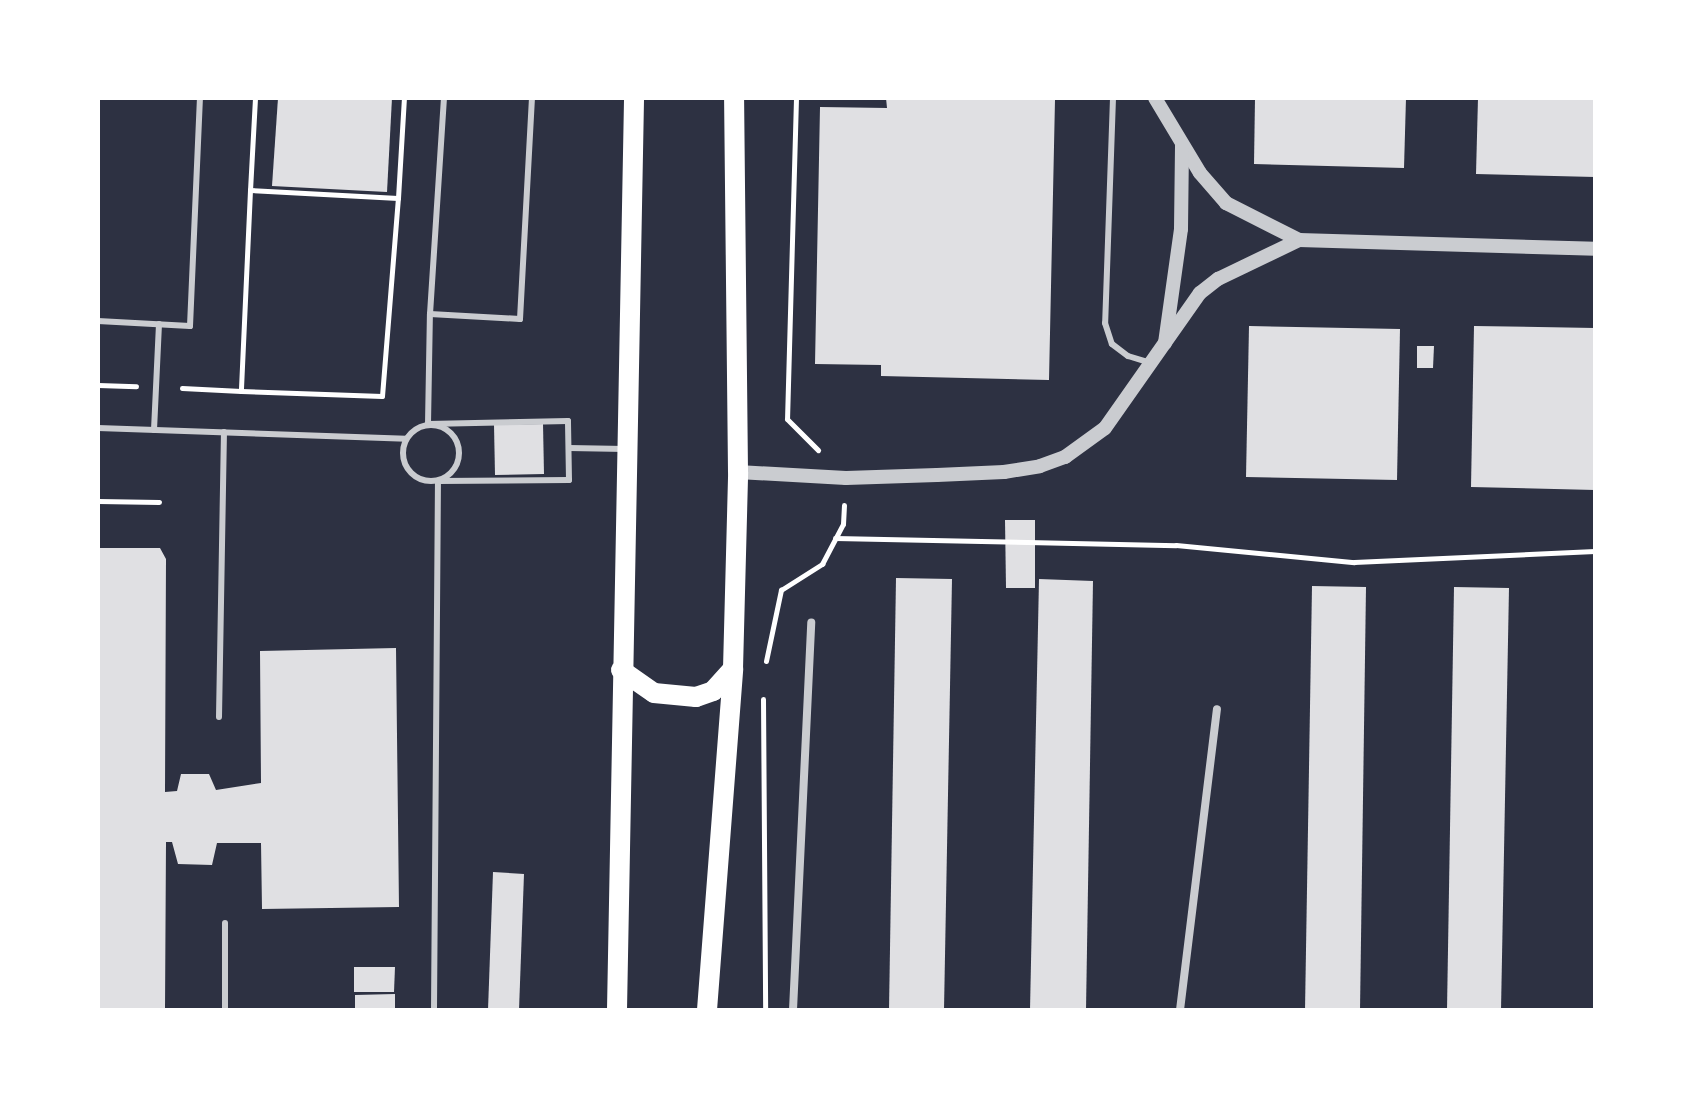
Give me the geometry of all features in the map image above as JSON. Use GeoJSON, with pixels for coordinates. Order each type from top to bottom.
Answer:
{"type":"FeatureCollection","features":[{"type":"Feature","properties":{"kind":"main road"},"geometry":{"type":"LineString","coordinates":[[617,1010],[634,98]]}},
{"type":"Feature","properties":{"kind":"main road"},"geometry":{"type":"LineString","coordinates":[[707,1010],[733,669],[738,472],[734,98]]}},
{"type":"Feature","properties":{"kind":"main road"},"geometry":{"type":"LineString","coordinates":[[621,670],[654,693],[696,697],[713,691],[733,669]]}},
{"type":"Feature","properties":{"kind":"street"},"geometry":{"type":"LineString","coordinates":[[1155,98],[1200,173],[1226,203],[1299,240],[1595,249]]}},
{"type":"Feature","properties":{"kind":"street"},"geometry":{"type":"LineString","coordinates":[[1164,347],[1181,229],[1182,141]]}},
{"type":"Feature","properties":{"kind":"street"},"geometry":{"type":"LineString","coordinates":[[738,472],[846,478],[1004,472],[1040,466],[1065,457],[1095,437],[1152,364],[1200,293],[1218,279],[1299,240]]}},
{"type":"Feature","properties":{"kind":"street"},"geometry":{"type":"LineString","coordinates":[[793,1010],[811,622]]}},
{"type":"Feature","properties":{"kind":"street"},"geometry":{"type":"LineString","coordinates":[[1180,1010],[1217,709]]}},
{"type":"Feature","properties":{"kind":"lane"},"geometry":{"type":"LineString","coordinates":[[98,321],[190,326],[200,98]]}},
{"type":"Feature","properties":{"kind":"lane"},"geometry":{"type":"LineString","coordinates":[[428,424],[430,314],[444,98]]}},
{"type":"Feature","properties":{"kind":"lane"},"geometry":{"type":"LineString","coordinates":[[430,314],[520,319],[532,98]]}},
{"type":"Feature","properties":{"kind":"lane"},"geometry":{"type":"LineString","coordinates":[[1113,98],[1105,323],[1112,344],[1128,356],[1152,364]]}},
{"type":"Feature","properties":{"kind":"lane"},"geometry":{"type":"LineString","coordinates":[[154,430],[159,324]]}},
{"type":"Feature","properties":{"kind":"lane"},"geometry":{"type":"LineString","coordinates":[[568,421],[569,480],[428,482],[411,473],[403,456],[406,439],[412,432],[428,424],[568,421]]}},
{"type":"Feature","properties":{"kind":"lane"},"geometry":{"type":"LineString","coordinates":[[428,424],[446,428],[452,433],[460,452],[455,470],[438,481]]}},
{"type":"Feature","properties":{"kind":"lane"},"geometry":{"type":"LineString","coordinates":[[98,428],[406,439]]}},
{"type":"Feature","properties":{"kind":"lane"},"geometry":{"type":"LineString","coordinates":[[219,717],[224,432]]}},
{"type":"Feature","properties":{"kind":"lane"},"geometry":{"type":"LineString","coordinates":[[569,448],[629,449]]}},
{"type":"Feature","properties":{"kind":"lane"},"geometry":{"type":"LineString","coordinates":[[434,1010],[438,481]]}},
{"type":"Feature","properties":{"kind":"lane"},"geometry":{"type":"LineString","coordinates":[[225,923],[225,1010]]}},
{"type":"Feature","properties":{"kind":"path"},"geometry":{"type":"LineString","coordinates":[[241,391],[255,98]]}},
{"type":"Feature","properties":{"kind":"path"},"geometry":{"type":"LineString","coordinates":[[182,388],[382,396],[404,98]]}},
{"type":"Feature","properties":{"kind":"path"},"geometry":{"type":"LineString","coordinates":[[796,98],[787,419],[846,478]]}},
{"type":"Feature","properties":{"kind":"path"},"geometry":{"type":"LineString","coordinates":[[250,190],[398,198]]}},
{"type":"Feature","properties":{"kind":"path"},"geometry":{"type":"LineString","coordinates":[[98,385],[141,386]]}},
{"type":"Feature","properties":{"kind":"path"},"geometry":{"type":"LineString","coordinates":[[98,501],[159,502]]}},
{"type":"Feature","properties":{"kind":"path"},"geometry":{"type":"LineString","coordinates":[[835,538],[1176,545],[1354,562],[1595,551]]}},
{"type":"Feature","properties":{"kind":"building"},"geometry":{"type":"Polygon","coordinates":[[[278,98],[392,98],[387,192],[272,186],[278,98]]]}},
{"type":"Feature","properties":{"kind":"building"},"geometry":{"type":"Polygon","coordinates":[[[886,98],[1055,100],[1049,380],[881,376],[881,365],[815,364],[820,107],[887,108],[886,98]]]}},
{"type":"Feature","properties":{"kind":"building"},"geometry":{"type":"Polygon","coordinates":[[[1255,98],[1406,98],[1404,168],[1254,164],[1255,98]]]}},
{"type":"Feature","properties":{"kind":"building"},"geometry":{"type":"Polygon","coordinates":[[[1478,98],[1595,98],[1595,177],[1476,174],[1478,98]]]}},
{"type":"Feature","properties":{"kind":"building"},"geometry":{"type":"Polygon","coordinates":[[[1249,326],[1400,329],[1397,480],[1246,477],[1249,326]]]}},
{"type":"Feature","properties":{"kind":"building"},"geometry":{"type":"Polygon","coordinates":[[[1474,326],[1595,328],[1595,490],[1471,487],[1474,326]]]}},
{"type":"Feature","properties":{"kind":"building"},"geometry":{"type":"Polygon","coordinates":[[[1417,346],[1434,346],[1433,368],[1417,368],[1417,346]]]}},
{"type":"Feature","properties":{"kind":"building"},"geometry":{"type":"Polygon","coordinates":[[[543,424],[544,474],[495,475],[494,425],[543,424]]]}},
{"type":"Feature","properties":{"kind":"building"},"geometry":{"type":"Polygon","coordinates":[[[1005,520],[1035,520],[1035,588],[1006,588],[1005,520]]]}},
{"type":"Feature","properties":{"kind":"building"},"geometry":{"type":"Polygon","coordinates":[[[98,548],[160,548],[166,559],[165,792],[177,791],[181,774],[209,774],[216,790],[261,783],[260,651],[396,648],[399,907],[262,909],[261,843],[217,843],[212,865],[178,864],[172,842],[166,842],[165,1010],[98,1010],[98,548]]]}},
{"type":"Feature","properties":{"kind":"building"},"geometry":{"type":"Polygon","coordinates":[[[896,578],[952,579],[944,1010],[889,1010],[896,578]]]}},
{"type":"Feature","properties":{"kind":"building"},"geometry":{"type":"Polygon","coordinates":[[[1039,579],[1093,581],[1086,1010],[1030,1010],[1039,579]]]}},
{"type":"Feature","properties":{"kind":"building"},"geometry":{"type":"Polygon","coordinates":[[[1312,586],[1366,587],[1360,1010],[1305,1010],[1312,586]]]}},
{"type":"Feature","properties":{"kind":"building"},"geometry":{"type":"Polygon","coordinates":[[[1454,587],[1509,588],[1501,1010],[1447,1010],[1454,587]]]}},
{"type":"Feature","properties":{"kind":"building"},"geometry":{"type":"Polygon","coordinates":[[[493,872],[524,874],[519,1010],[488,1010],[493,872]]]}},
{"type":"Feature","properties":{"kind":"building"},"geometry":{"type":"Polygon","coordinates":[[[354,967],[395,967],[394,992],[354,992],[354,967]]]}},
{"type":"Feature","properties":{"kind":"building"},"geometry":{"type":"Polygon","coordinates":[[[395,994],[395,1010],[355,1010],[355,995],[395,994]]]}}]}
